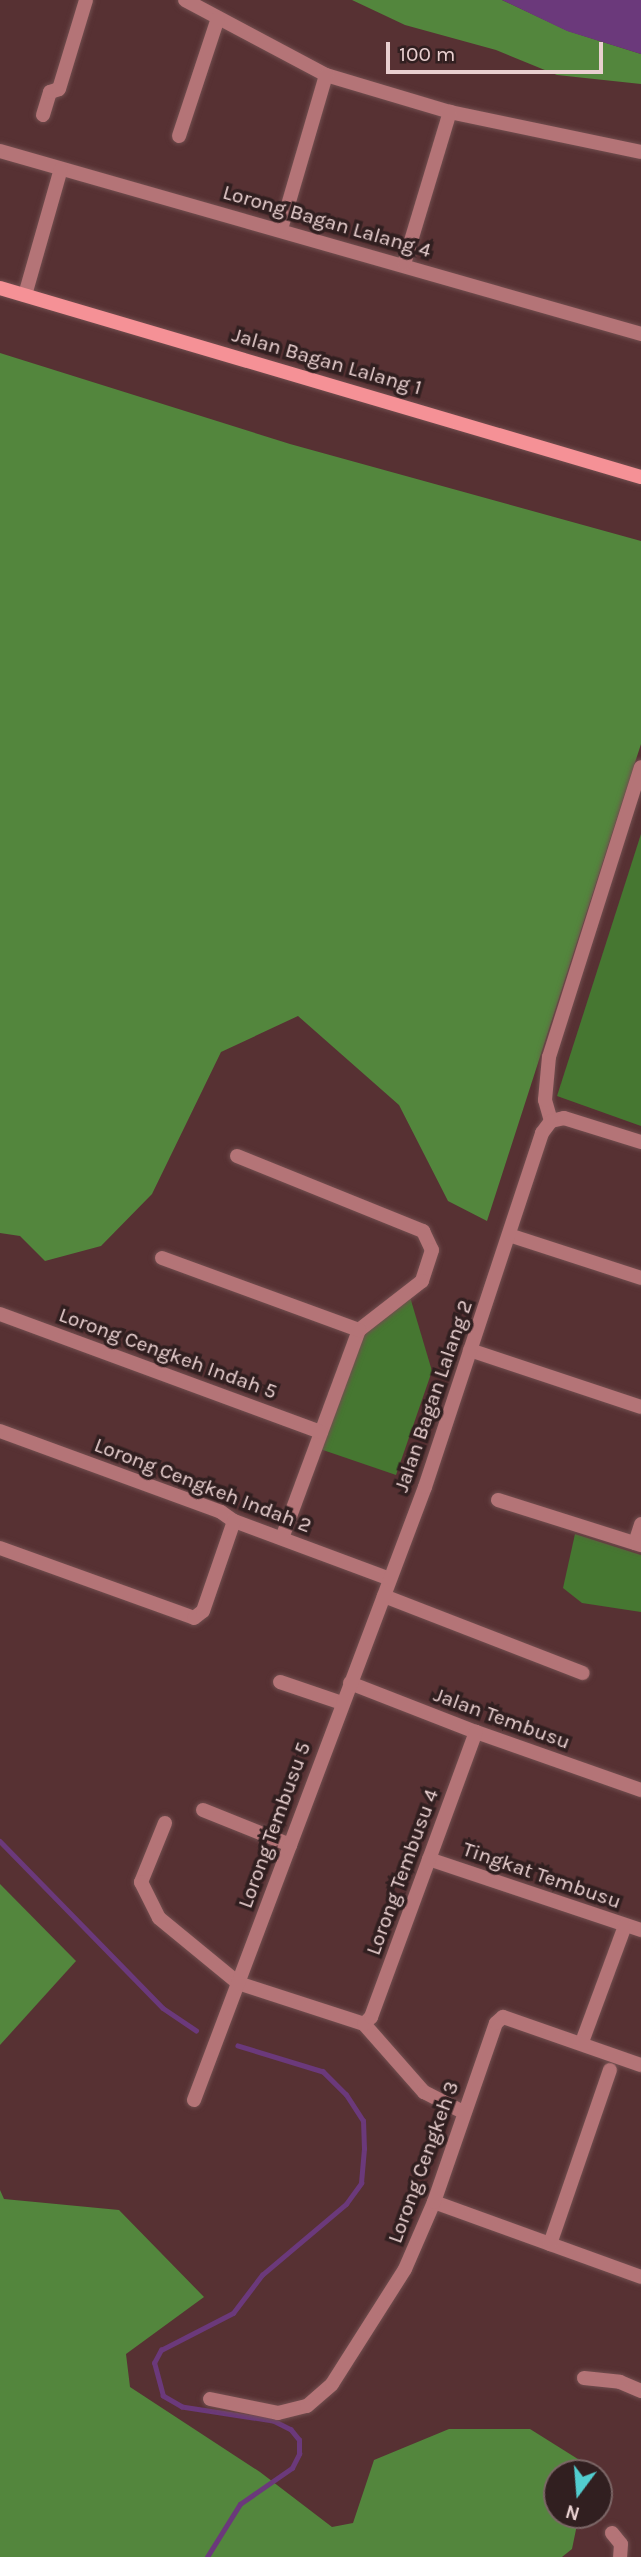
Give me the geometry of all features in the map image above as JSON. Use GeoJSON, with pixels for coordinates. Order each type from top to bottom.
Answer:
{"type":"FeatureCollection","features":[{"type":"Feature","properties":{"kind":"main road","name":"Jalan Bagan Lalang 1"},"geometry":{"type":"LineString","coordinates":[[0,288],[641,477]]}},
{"type":"Feature","properties":{"kind":"street"},"geometry":{"type":"LineString","coordinates":[[43,115],[50,92],[59,89],[86,0]]}},
{"type":"Feature","properties":{"kind":"street"},"geometry":{"type":"LineString","coordinates":[[185,0],[326,75],[450,112],[641,152]]}},
{"type":"Feature","properties":{"kind":"street"},"geometry":{"type":"LineString","coordinates":[[179,136],[218,18]]}},
{"type":"Feature","properties":{"kind":"street"},"geometry":{"type":"LineString","coordinates":[[281,229],[326,75]]}},
{"type":"Feature","properties":{"kind":"street"},"geometry":{"type":"LineString","coordinates":[[404,264],[450,112]]}},
{"type":"Feature","properties":{"kind":"street","name":"Lorong Bagan Lalang 4"},"geometry":{"type":"LineString","coordinates":[[0,150],[641,334]]}},
{"type":"Feature","properties":{"kind":"street"},"geometry":{"type":"LineString","coordinates":[[25,295],[61,169]]}},
{"type":"Feature","properties":{"kind":"street"},"geometry":{"type":"LineString","coordinates":[[641,767],[549,1057],[545,1100],[551,1121],[564,1118],[641,1142]]}},
{"type":"Feature","properties":{"kind":"street","name":"Jalan Bagan Lalang 2"},"geometry":{"type":"LineString","coordinates":[[350,1683],[384,1596],[470,1350],[542,1133],[551,1121]]}},
{"type":"Feature","properties":{"kind":"street"},"geometry":{"type":"LineString","coordinates":[[237,1156],[424,1231],[432,1250],[422,1281],[359,1330],[282,1538]]}},
{"type":"Feature","properties":{"kind":"street"},"geometry":{"type":"LineString","coordinates":[[509,1235],[641,1278]]}},
{"type":"Feature","properties":{"kind":"street"},"geometry":{"type":"LineString","coordinates":[[162,1258],[359,1330]]}},
{"type":"Feature","properties":{"kind":"street","name":"Lorong Cengkeh Indah 5"},"geometry":{"type":"LineString","coordinates":[[0,1314],[321,1432]]}},
{"type":"Feature","properties":{"kind":"street"},"geometry":{"type":"LineString","coordinates":[[470,1350],[641,1407]]}},
{"type":"Feature","properties":{"kind":"street","name":"Lorong Cengkeh Indah 2"},"geometry":{"type":"LineString","coordinates":[[0,1431],[221,1511],[234,1521],[390,1579]]}},
{"type":"Feature","properties":{"kind":"street"},"geometry":{"type":"LineString","coordinates":[[498,1500],[638,1544],[641,1524]]}},
{"type":"Feature","properties":{"kind":"street"},"geometry":{"type":"LineString","coordinates":[[0,1548],[194,1618],[202,1611],[234,1521]]}},
{"type":"Feature","properties":{"kind":"street"},"geometry":{"type":"LineString","coordinates":[[384,1596],[583,1673]]}},
{"type":"Feature","properties":{"kind":"street"},"geometry":{"type":"LineString","coordinates":[[279,1682],[342,1703]]}},
{"type":"Feature","properties":{"kind":"street","name":"Lorong Tembusu 5"},"geometry":{"type":"LineString","coordinates":[[194,2100],[350,1683]]}},
{"type":"Feature","properties":{"kind":"street","name":"Jalan Tembusu"},"geometry":{"type":"LineString","coordinates":[[350,1683],[476,1732],[641,1790]]}},
{"type":"Feature","properties":{"kind":"street","name":"Lorong Tembusu 4"},"geometry":{"type":"LineString","coordinates":[[364,2024],[371,2017],[476,1732]]}},
{"type":"Feature","properties":{"kind":"street"},"geometry":{"type":"LineString","coordinates":[[203,1810],[290,1845]]}},
{"type":"Feature","properties":{"kind":"street"},"geometry":{"type":"LineString","coordinates":[[165,1823],[141,1882],[159,1918],[238,1983],[364,2024],[424,2092],[463,2112]]}},
{"type":"Feature","properties":{"kind":"street","name":"Tingkat Tembusu"},"geometry":{"type":"LineString","coordinates":[[429,1859],[641,1930]]}},
{"type":"Feature","properties":{"kind":"street"},"geometry":{"type":"LineString","coordinates":[[625,1926],[582,2042],[641,2065]]}},
{"type":"Feature","properties":{"kind":"street","name":"Lorong Cengkeh 3"},"geometry":{"type":"LineString","coordinates":[[210,2399],[278,2413],[307,2406],[332,2384],[405,2269],[434,2202],[496,2023],[503,2017],[582,2042]]}},
{"type":"Feature","properties":{"kind":"street"},"geometry":{"type":"LineString","coordinates":[[550,2244],[610,2070]]}},
{"type":"Feature","properties":{"kind":"street"},"geometry":{"type":"LineString","coordinates":[[434,2202],[641,2277]]}},
{"type":"Feature","properties":{"kind":"street"},"geometry":{"type":"LineString","coordinates":[[584,2378],[620,2382],[641,2391]]}},
{"type":"Feature","properties":{"kind":"street"},"geometry":{"type":"LineString","coordinates":[[612,2533],[621,2544],[620,2557]]}},
{"type":"Feature","properties":{"kind":"green space"},"geometry":{"type":"Polygon","coordinates":[[[352,0],[502,0],[568,31],[641,54],[641,84],[557,75],[496,50],[405,25],[352,0]]]}},
{"type":"Feature","properties":{"kind":"green space"},"geometry":{"type":"Polygon","coordinates":[[[0,353],[290,444],[641,541],[641,744],[487,1221],[448,1201],[399,1105],[298,1016],[221,1052],[152,1194],[101,1246],[45,1261],[20,1236],[0,1233],[0,353]]]}},
{"type":"Feature","properties":{"kind":"green space"},"geometry":{"type":"Polygon","coordinates":[[[641,834],[641,1126],[557,1096],[641,834]]]}},
{"type":"Feature","properties":{"kind":"green space"},"geometry":{"type":"Polygon","coordinates":[[[410,1297],[432,1371],[396,1475],[320,1449],[362,1334],[410,1297]]]}},
{"type":"Feature","properties":{"kind":"green space"},"geometry":{"type":"Polygon","coordinates":[[[575,1534],[641,1555],[641,1612],[582,1603],[563,1588],[575,1534]]]}},
{"type":"Feature","properties":{"kind":"green space"},"geometry":{"type":"Polygon","coordinates":[[[0,1884],[76,1961],[0,2045],[0,1884]]]}},
{"type":"Feature","properties":{"kind":"green space"},"geometry":{"type":"Polygon","coordinates":[[[0,2190],[4,2199],[119,2210],[204,2297],[126,2354],[130,2387],[260,2472],[332,2527],[353,2523],[374,2460],[449,2429],[530,2429],[578,2459],[543,2459],[543,2529],[576,2529],[572,2549],[562,2557],[0,2557],[0,2190]]]}},
{"type":"Feature","properties":{"kind":"shaded area"},"geometry":{"type":"Polygon","coordinates":[[[502,0],[641,0],[641,54],[567,31],[502,0]]]}},
{"type":"Feature","properties":{"kind":"waterway"},"geometry":{"type":"LineString","coordinates":[[0,1841],[163,2008],[196,2030]]}},
{"type":"Feature","properties":{"kind":"waterway"},"geometry":{"type":"LineString","coordinates":[[207,2557],[240,2504],[292,2468],[299,2454],[299,2440],[291,2430],[273,2421],[182,2407],[163,2396],[154,2363],[161,2350],[233,2313],[262,2275],[346,2204],[361,2183],[364,2149],[363,2121],[346,2095],[323,2072],[238,2046]]}}]}
